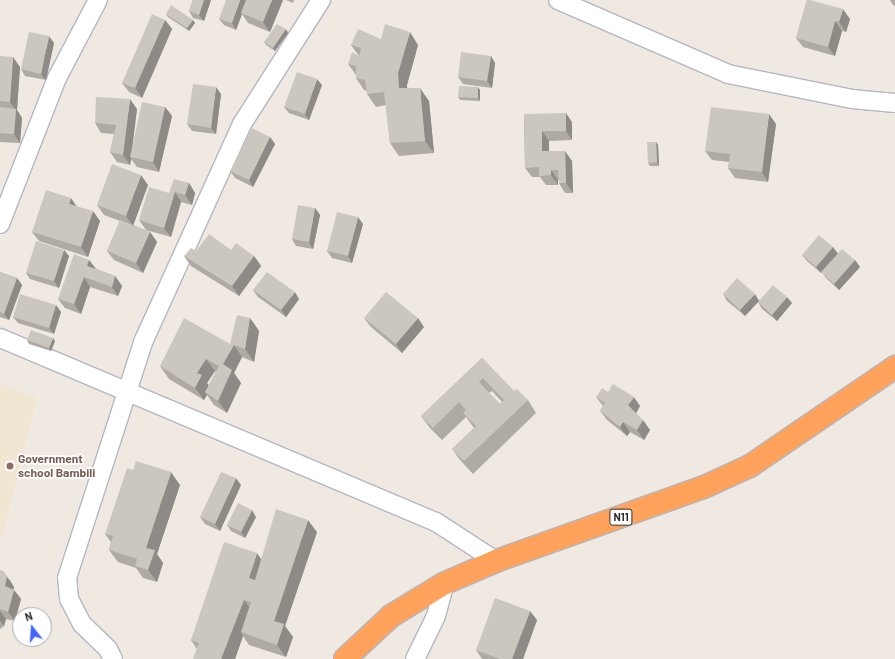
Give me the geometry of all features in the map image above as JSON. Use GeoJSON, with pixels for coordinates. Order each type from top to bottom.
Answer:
{"type":"FeatureCollection","features":[{"type":"Feature","properties":{"kind":"highway","name":"N11"},"geometry":{"type":"LineString","coordinates":[[345,659],[391,616],[446,583],[496,561],[704,487],[750,466],[895,367]]}},
{"type":"Feature","properties":{"kind":"street"},"geometry":{"type":"LineString","coordinates":[[0,224],[57,78],[98,0]]}},
{"type":"Feature","properties":{"kind":"street"},"geometry":{"type":"LineString","coordinates":[[113,659],[82,624],[69,599],[67,578],[130,392],[144,340],[242,124],[321,0]]}},
{"type":"Feature","properties":{"kind":"street"},"geometry":{"type":"LineString","coordinates":[[558,0],[728,74],[852,98],[895,103]]}},
{"type":"Feature","properties":{"kind":"street"},"geometry":{"type":"LineString","coordinates":[[0,338],[436,522],[496,561]]}},
{"type":"Feature","properties":{"kind":"street"},"geometry":{"type":"LineString","coordinates":[[415,659],[436,616],[446,583]]}},
{"type":"Feature","properties":{"kind":"shaded area","name":"Government school Bambili"},"geometry":{"type":"Polygon","coordinates":[[[0,384],[37,398],[3,535],[0,534],[0,384]]]}},
{"type":"Feature","properties":{"kind":"building"},"geometry":{"type":"Polygon","coordinates":[[[193,0],[204,0],[199,15],[189,11],[193,0]]]}},
{"type":"Feature","properties":{"kind":"building"},"geometry":{"type":"Polygon","coordinates":[[[226,0],[240,0],[232,23],[219,19],[226,0]]]}},
{"type":"Feature","properties":{"kind":"building"},"geometry":{"type":"Polygon","coordinates":[[[246,0],[272,0],[263,22],[241,13],[246,0]]]}},
{"type":"Feature","properties":{"kind":"building"},"geometry":{"type":"Polygon","coordinates":[[[807,0],[843,9],[839,22],[835,21],[828,47],[796,38],[807,0]]]}},
{"type":"Feature","properties":{"kind":"building"},"geometry":{"type":"Polygon","coordinates":[[[171,5],[193,20],[187,28],[166,14],[171,5]]]}},
{"type":"Feature","properties":{"kind":"building"},"geometry":{"type":"Polygon","coordinates":[[[152,14],[165,20],[135,88],[122,83],[152,14]]]}},
{"type":"Feature","properties":{"kind":"building"},"geometry":{"type":"Polygon","coordinates":[[[277,24],[286,29],[273,48],[264,42],[277,24]]]}},
{"type":"Feature","properties":{"kind":"building"},"geometry":{"type":"Polygon","coordinates":[[[385,24],[410,32],[398,73],[399,88],[420,88],[425,141],[390,143],[384,92],[367,94],[365,80],[356,78],[356,66],[348,64],[352,52],[359,56],[361,48],[351,45],[358,29],[381,39],[385,24]]]}},
{"type":"Feature","properties":{"kind":"building"},"geometry":{"type":"Polygon","coordinates":[[[29,32],[49,36],[41,74],[21,69],[29,32]]]}},
{"type":"Feature","properties":{"kind":"building"},"geometry":{"type":"Polygon","coordinates":[[[461,52],[491,56],[487,81],[458,77],[461,52]]]}},
{"type":"Feature","properties":{"kind":"building"},"geometry":{"type":"Polygon","coordinates":[[[0,56],[13,57],[10,102],[0,101],[0,56]]]}},
{"type":"Feature","properties":{"kind":"building"},"geometry":{"type":"Polygon","coordinates":[[[297,72],[317,79],[305,114],[284,107],[297,72]]]}},
{"type":"Feature","properties":{"kind":"building"},"geometry":{"type":"Polygon","coordinates":[[[193,84],[216,87],[211,128],[187,124],[193,84]]]}},
{"type":"Feature","properties":{"kind":"building"},"geometry":{"type":"Polygon","coordinates":[[[459,86],[478,87],[478,98],[458,97],[459,86]]]}},
{"type":"Feature","properties":{"kind":"building"},"geometry":{"type":"Polygon","coordinates":[[[96,97],[130,99],[123,155],[110,152],[116,125],[95,123],[96,97]]]}},
{"type":"Feature","properties":{"kind":"building"},"geometry":{"type":"Polygon","coordinates":[[[142,102],[165,107],[153,162],[130,157],[142,102]]]}},
{"type":"Feature","properties":{"kind":"building"},"geometry":{"type":"Polygon","coordinates":[[[0,107],[16,109],[14,134],[0,133],[0,107]]]}},
{"type":"Feature","properties":{"kind":"building"},"geometry":{"type":"Polygon","coordinates":[[[711,107],[769,114],[762,172],[728,168],[730,154],[705,151],[711,107]]]}},
{"type":"Feature","properties":{"kind":"building"},"geometry":{"type":"Polygon","coordinates":[[[566,113],[566,131],[542,131],[542,151],[565,151],[566,183],[559,183],[558,170],[551,170],[551,175],[539,176],[539,167],[525,168],[524,114],[566,113]]]}},
{"type":"Feature","properties":{"kind":"building"},"geometry":{"type":"Polygon","coordinates":[[[252,128],[270,137],[249,180],[230,171],[252,128]]]}},
{"type":"Feature","properties":{"kind":"building"},"geometry":{"type":"Polygon","coordinates":[[[647,142],[656,142],[657,162],[648,163],[647,142]]]}},
{"type":"Feature","properties":{"kind":"building"},"geometry":{"type":"Polygon","coordinates":[[[112,164],[141,175],[126,216],[97,205],[112,164]]]}},
{"type":"Feature","properties":{"kind":"building"},"geometry":{"type":"Polygon","coordinates":[[[174,179],[189,183],[185,195],[175,192],[164,228],[139,220],[149,187],[169,193],[174,179]]]}},
{"type":"Feature","properties":{"kind":"building"},"geometry":{"type":"Polygon","coordinates":[[[46,190],[71,198],[69,204],[93,211],[81,247],[32,232],[46,190]]]}},
{"type":"Feature","properties":{"kind":"building"},"geometry":{"type":"Polygon","coordinates":[[[298,205],[315,208],[309,242],[292,239],[298,205]]]}},
{"type":"Feature","properties":{"kind":"building"},"geometry":{"type":"Polygon","coordinates":[[[337,212],[358,217],[348,256],[327,251],[337,212]]]}},
{"type":"Feature","properties":{"kind":"building"},"geometry":{"type":"Polygon","coordinates":[[[120,220],[150,232],[136,263],[107,251],[120,220]]]}},
{"type":"Feature","properties":{"kind":"building"},"geometry":{"type":"Polygon","coordinates":[[[209,234],[231,250],[236,243],[254,256],[232,286],[184,256],[191,248],[196,251],[209,234]]]}},
{"type":"Feature","properties":{"kind":"building"},"geometry":{"type":"Polygon","coordinates":[[[819,235],[833,247],[816,267],[802,255],[819,235]]]}},
{"type":"Feature","properties":{"kind":"building"},"geometry":{"type":"Polygon","coordinates":[[[36,241],[64,250],[54,281],[26,273],[36,241]]]}},
{"type":"Feature","properties":{"kind":"building"},"geometry":{"type":"Polygon","coordinates":[[[842,249],[855,260],[834,284],[821,272],[842,249]]]}},
{"type":"Feature","properties":{"kind":"building"},"geometry":{"type":"Polygon","coordinates":[[[74,254],[89,260],[87,266],[115,276],[112,287],[84,277],[74,304],[58,299],[74,254]]]}},
{"type":"Feature","properties":{"kind":"building"},"geometry":{"type":"Polygon","coordinates":[[[0,272],[17,278],[4,314],[0,312],[0,272]]]}},
{"type":"Feature","properties":{"kind":"building"},"geometry":{"type":"Polygon","coordinates":[[[267,272],[295,292],[281,310],[253,290],[267,272]]]}},
{"type":"Feature","properties":{"kind":"building"},"geometry":{"type":"Polygon","coordinates":[[[737,278],[755,294],[740,310],[723,294],[737,278]]]}},
{"type":"Feature","properties":{"kind":"building"},"geometry":{"type":"Polygon","coordinates":[[[773,285],[787,297],[772,315],[758,302],[773,285]]]}},
{"type":"Feature","properties":{"kind":"building"},"geometry":{"type":"Polygon","coordinates":[[[386,292],[418,318],[396,344],[364,318],[386,292]]]}},
{"type":"Feature","properties":{"kind":"building"},"geometry":{"type":"Polygon","coordinates":[[[20,294],[56,305],[49,328],[13,317],[20,294]]]}},
{"type":"Feature","properties":{"kind":"building"},"geometry":{"type":"Polygon","coordinates":[[[237,315],[250,318],[245,349],[234,345],[223,364],[232,370],[218,401],[205,392],[219,366],[206,359],[197,373],[202,375],[195,388],[160,366],[184,318],[230,344],[237,315]]]}},
{"type":"Feature","properties":{"kind":"building"},"geometry":{"type":"Polygon","coordinates":[[[31,330],[53,338],[49,348],[27,340],[31,330]]]}},
{"type":"Feature","properties":{"kind":"building"},"geometry":{"type":"Polygon","coordinates":[[[482,358],[514,391],[517,389],[528,400],[464,461],[452,449],[476,426],[463,413],[466,410],[459,402],[433,428],[421,416],[482,358]],[[483,378],[479,382],[500,404],[504,400],[483,378]]]}},
{"type":"Feature","properties":{"kind":"building"},"geometry":{"type":"Polygon","coordinates":[[[613,384],[634,397],[628,405],[643,420],[637,430],[623,422],[620,427],[600,411],[605,403],[596,397],[602,388],[608,392],[613,384]]]}},
{"type":"Feature","properties":{"kind":"building"},"geometry":{"type":"Polygon","coordinates":[[[136,461],[171,472],[146,548],[155,550],[148,570],[135,566],[137,559],[109,550],[113,536],[105,534],[127,468],[133,470],[136,461]]]}},
{"type":"Feature","properties":{"kind":"building"},"geometry":{"type":"Polygon","coordinates":[[[221,472],[236,478],[215,524],[200,517],[221,472]]]}},
{"type":"Feature","properties":{"kind":"building"},"geometry":{"type":"Polygon","coordinates":[[[238,503],[252,510],[241,532],[227,525],[238,503]]]}},
{"type":"Feature","properties":{"kind":"building"},"geometry":{"type":"Polygon","coordinates":[[[276,509],[308,520],[274,621],[284,624],[277,645],[241,632],[251,602],[244,600],[221,659],[193,659],[199,643],[191,640],[224,542],[257,553],[249,578],[255,580],[276,509]]]}},
{"type":"Feature","properties":{"kind":"building"},"geometry":{"type":"Polygon","coordinates":[[[0,570],[3,571],[7,577],[5,586],[14,590],[8,612],[0,609],[0,570]]]}},
{"type":"Feature","properties":{"kind":"building"},"geometry":{"type":"Polygon","coordinates":[[[495,598],[530,611],[512,659],[500,659],[476,650],[495,598]]]}},
{"type":"Feature","properties":{"kind":"place","name":"Government school Bambili"},"geometry":{"type":"Point","coordinates":[10,466]}}]}
